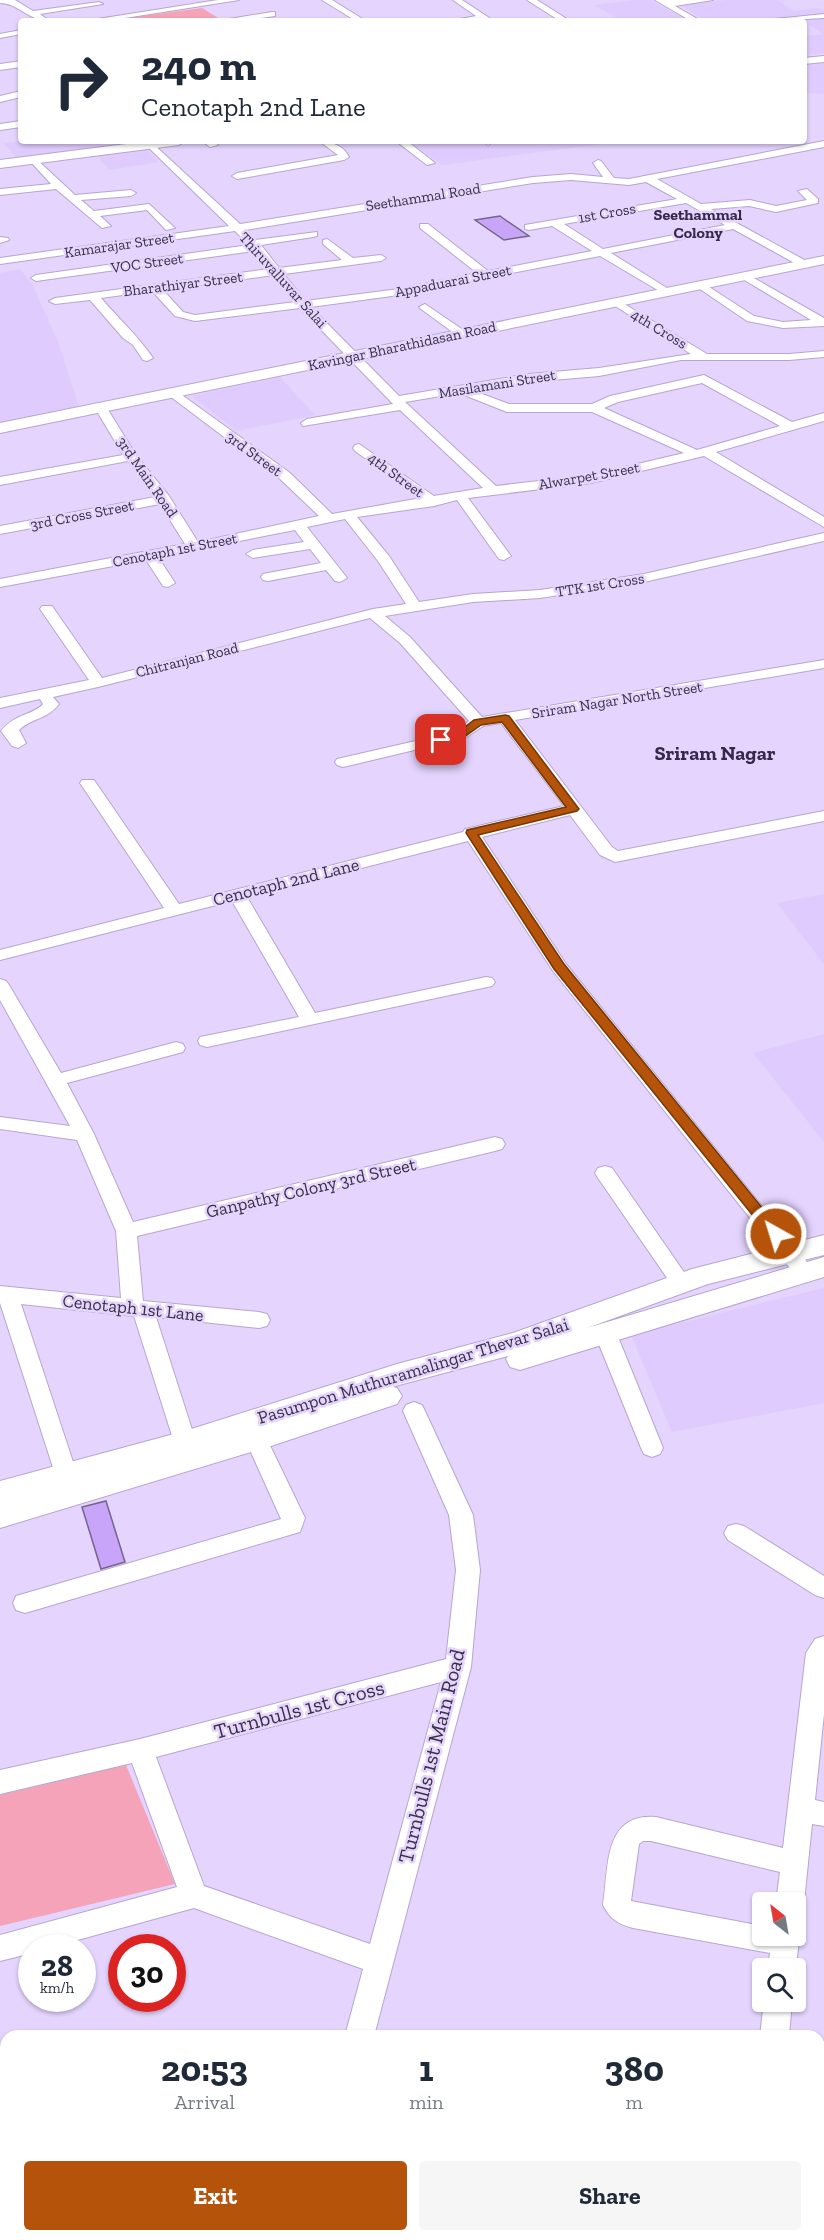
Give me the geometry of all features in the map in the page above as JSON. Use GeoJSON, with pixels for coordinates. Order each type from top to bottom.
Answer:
{"type":"FeatureCollection","features":[{"type":"Feature","properties":{"kind":"main road"},"geometry":{"type":"LineString","coordinates":[[807,61],[824,59]]}},
{"type":"Feature","properties":{"kind":"main road"},"geometry":{"type":"LineString","coordinates":[[0,164],[158,144]]}},
{"type":"Feature","properties":{"kind":"main road","name":"Kavingar Bharathidasan Road"},"geometry":{"type":"LineString","coordinates":[[0,428],[824,260]]}},
{"type":"Feature","properties":{"kind":"main road","name":"Pasumpon Muthuramalingar Thevar Salai"},"geometry":{"type":"LineString","coordinates":[[0,1516],[256,1439],[405,1390],[553,1349],[605,1332],[806,1264],[824,1245]]}},
{"type":"Feature","properties":{"kind":"main road","name":"Pasumpon Muthuramalingar Thevar Salai"},"geometry":{"type":"LineString","coordinates":[[0,1492],[185,1442],[396,1375],[519,1342],[681,1283],[806,1264]]}},
{"type":"Feature","properties":{"kind":"main road"},"geometry":{"type":"LineString","coordinates":[[519,1342],[553,1349]]}},
{"type":"Feature","properties":{"kind":"street"},"geometry":{"type":"LineString","coordinates":[[9,14],[23,8],[59,0]]}},
{"type":"Feature","properties":{"kind":"street"},"geometry":{"type":"LineString","coordinates":[[110,18],[235,0]]}},
{"type":"Feature","properties":{"kind":"street"},"geometry":{"type":"LineString","coordinates":[[326,0],[357,18]]}},
{"type":"Feature","properties":{"kind":"street"},"geometry":{"type":"LineString","coordinates":[[457,0],[485,18]]}},
{"type":"Feature","properties":{"kind":"street"},"geometry":{"type":"LineString","coordinates":[[531,0],[561,18]]}},
{"type":"Feature","properties":{"kind":"street"},"geometry":{"type":"LineString","coordinates":[[663,2],[709,0]]}},
{"type":"Feature","properties":{"kind":"street"},"geometry":{"type":"LineString","coordinates":[[0,1],[23,8],[41,18]]}},
{"type":"Feature","properties":{"kind":"street"},"geometry":{"type":"LineString","coordinates":[[158,1],[169,10]]}},
{"type":"Feature","properties":{"kind":"street"},"geometry":{"type":"LineString","coordinates":[[23,8],[96,2],[117,17]]}},
{"type":"Feature","properties":{"kind":"street"},"geometry":{"type":"LineString","coordinates":[[663,2],[692,18]]}},
{"type":"Feature","properties":{"kind":"street"},"geometry":{"type":"LineString","coordinates":[[211,12],[219,18]]}},
{"type":"Feature","properties":{"kind":"street"},"geometry":{"type":"LineString","coordinates":[[244,18],[273,14]]}},
{"type":"Feature","properties":{"kind":"street"},"geometry":{"type":"LineString","coordinates":[[804,18],[824,16]]}},
{"type":"Feature","properties":{"kind":"street"},"geometry":{"type":"LineString","coordinates":[[0,36],[18,33]]}},
{"type":"Feature","properties":{"kind":"street"},"geometry":{"type":"LineString","coordinates":[[0,67],[18,64]]}},
{"type":"Feature","properties":{"kind":"street"},"geometry":{"type":"LineString","coordinates":[[0,99],[18,95]]}},
{"type":"Feature","properties":{"kind":"street"},"geometry":{"type":"LineString","coordinates":[[0,127],[18,124]]}},
{"type":"Feature","properties":{"kind":"street"},"geometry":{"type":"LineString","coordinates":[[237,176],[344,157],[328,144]]}},
{"type":"Feature","properties":{"kind":"street"},"geometry":{"type":"LineString","coordinates":[[405,144],[430,164]]}},
{"type":"Feature","properties":{"kind":"street","name":"Seethammal Road"},"geometry":{"type":"LineString","coordinates":[[237,228],[338,210],[543,179],[571,177],[629,182],[824,144]]}},
{"type":"Feature","properties":{"kind":"street","name":"Thiruvalluvar Salai"},"geometry":{"type":"LineString","coordinates":[[151,145],[255,245],[304,306],[352,356],[493,490]]}},
{"type":"Feature","properties":{"kind":"street"},"geometry":{"type":"LineString","coordinates":[[34,160],[58,186],[106,226]]}},
{"type":"Feature","properties":{"kind":"street"},"geometry":{"type":"LineString","coordinates":[[598,163],[611,181]]}},
{"type":"Feature","properties":{"kind":"street"},"geometry":{"type":"LineString","coordinates":[[649,179],[804,264]]}},
{"type":"Feature","properties":{"kind":"street"},"geometry":{"type":"LineString","coordinates":[[0,192],[58,186]]}},
{"type":"Feature","properties":{"kind":"street"},"geometry":{"type":"LineString","coordinates":[[697,207],[750,203],[776,209],[814,201],[802,191]]}},
{"type":"Feature","properties":{"kind":"street"},"geometry":{"type":"LineString","coordinates":[[74,198],[131,193]]}},
{"type":"Feature","properties":{"kind":"street"},"geometry":{"type":"LineString","coordinates":[[323,199],[338,210]]}},
{"type":"Feature","properties":{"kind":"street","name":"1st Cross"},"geometry":{"type":"LineString","coordinates":[[529,227],[686,200]]}},
{"type":"Feature","properties":{"kind":"street"},"geometry":{"type":"LineString","coordinates":[[92,214],[149,207],[170,228]]}},
{"type":"Feature","properties":{"kind":"street"},"geometry":{"type":"LineString","coordinates":[[553,222],[666,292]]}},
{"type":"Feature","properties":{"kind":"street"},"geometry":{"type":"LineString","coordinates":[[424,226],[486,275]]}},
{"type":"Feature","properties":{"kind":"street","name":"Appaduarai Street"},"geometry":{"type":"LineString","coordinates":[[155,288],[179,314],[188,318],[304,306],[399,292],[734,226]]}},
{"type":"Feature","properties":{"kind":"street","name":"Kamarajar Street"},"geometry":{"type":"LineString","coordinates":[[0,261],[237,228]]}},
{"type":"Feature","properties":{"kind":"street","name":"VOC Street"},"geometry":{"type":"LineString","coordinates":[[36,278],[127,266],[313,234]]}},
{"type":"Feature","properties":{"kind":"street"},"geometry":{"type":"LineString","coordinates":[[327,242],[351,262]]}},
{"type":"Feature","properties":{"kind":"street"},"geometry":{"type":"LineString","coordinates":[[109,246],[127,266]]}},
{"type":"Feature","properties":{"kind":"street","name":"Bharathiyar Street"},"geometry":{"type":"LineString","coordinates":[[55,301],[381,258]]}},
{"type":"Feature","properties":{"kind":"street"},"geometry":{"type":"LineString","coordinates":[[745,276],[824,323]]}},
{"type":"Feature","properties":{"kind":"street"},"geometry":{"type":"LineString","coordinates":[[699,285],[751,319],[783,325],[824,323]]}},
{"type":"Feature","properties":{"kind":"street"},"geometry":{"type":"LineString","coordinates":[[93,296],[118,322],[127,336],[137,343],[147,358]]}},
{"type":"Feature","properties":{"kind":"street","name":"4th Cross"},"geometry":{"type":"LineString","coordinates":[[616,302],[703,356]]}},
{"type":"Feature","properties":{"kind":"street"},"geometry":{"type":"LineString","coordinates":[[425,308],[462,334]]}},
{"type":"Feature","properties":{"kind":"street","name":"Masilamani Street"},"geometry":{"type":"LineString","coordinates":[[307,423],[462,390],[567,373],[599,372],[681,357],[789,357],[824,354]]}},
{"type":"Feature","properties":{"kind":"street"},"geometry":{"type":"LineString","coordinates":[[594,408],[614,399],[704,379],[789,426]]}},
{"type":"Feature","properties":{"kind":"street"},"geometry":{"type":"LineString","coordinates":[[462,390],[507,408],[594,408],[700,453],[824,523]]}},
{"type":"Feature","properties":{"kind":"street","name":"3rd Street"},"geometry":{"type":"LineString","coordinates":[[175,394],[285,476],[329,518]]}},
{"type":"Feature","properties":{"kind":"street","name":"3rd Main Road"},"geometry":{"type":"LineString","coordinates":[[102,408],[131,457],[164,499],[194,547]]}},
{"type":"Feature","properties":{"kind":"street","name":"Alwarpet Street"},"geometry":{"type":"LineString","coordinates":[[349,516],[493,490],[591,479],[700,453],[824,417]]}},
{"type":"Feature","properties":{"kind":"street","name":"4th Street"},"geometry":{"type":"LineString","coordinates":[[359,448],[434,502]]}},
{"type":"Feature","properties":{"kind":"street"},"geometry":{"type":"LineString","coordinates":[[0,481],[131,457]]}},
{"type":"Feature","properties":{"kind":"street"},"geometry":{"type":"LineString","coordinates":[[461,497],[504,556]]}},
{"type":"Feature","properties":{"kind":"street","name":"3rd Cross Street"},"geometry":{"type":"LineString","coordinates":[[0,530],[164,499]]}},
{"type":"Feature","properties":{"kind":"street"},"geometry":{"type":"LineString","coordinates":[[349,516],[384,559],[415,607]]}},
{"type":"Feature","properties":{"kind":"street","name":"Cenotaph 1st Street"},"geometry":{"type":"LineString","coordinates":[[0,583],[240,538],[329,518],[349,516]]}},
{"type":"Feature","properties":{"kind":"street"},"geometry":{"type":"LineString","coordinates":[[298,525],[339,578]]}},
{"type":"Feature","properties":{"kind":"street","name":"TTK 1st Cross"},"geometry":{"type":"LineString","coordinates":[[373,613],[473,598],[540,594],[644,579],[824,537]]}},
{"type":"Feature","properties":{"kind":"street"},"geometry":{"type":"LineString","coordinates":[[240,538],[271,580],[328,565]]}},
{"type":"Feature","properties":{"kind":"street"},"geometry":{"type":"LineString","coordinates":[[253,554],[314,544]]}},
{"type":"Feature","properties":{"kind":"street"},"geometry":{"type":"LineString","coordinates":[[150,555],[168,583]]}},
{"type":"Feature","properties":{"kind":"street"},"geometry":{"type":"LineString","coordinates":[[47,609],[98,683]]}},
{"type":"Feature","properties":{"kind":"street"},"geometry":{"type":"LineString","coordinates":[[373,613],[405,640],[478,722]]}},
{"type":"Feature","properties":{"kind":"street","name":"Chitranjan Road"},"geometry":{"type":"LineString","coordinates":[[0,703],[98,683],[373,613]]}},
{"type":"Feature","properties":{"kind":"street","name":"Sriram Nagar North Street"},"geometry":{"type":"LineString","coordinates":[[343,762],[460,735],[478,722],[824,664]]}},
{"type":"Feature","properties":{"kind":"street"},"geometry":{"type":"LineString","coordinates":[[18,743],[9,731],[20,721],[33,714],[44,712],[51,704],[44,694]]}},
{"type":"Feature","properties":{"kind":"street"},"geometry":{"type":"LineString","coordinates":[[505,718],[606,851],[615,857],[824,816]]}},
{"type":"Feature","properties":{"kind":"street"},"geometry":{"type":"LineString","coordinates":[[88,783],[174,910]]}},
{"type":"Feature","properties":{"kind":"street","name":"Cenotaph 2nd Lane"},"geometry":{"type":"LineString","coordinates":[[0,955],[471,833],[573,809]]}},
{"type":"Feature","properties":{"kind":"street"},"geometry":{"type":"LineString","coordinates":[[471,833],[559,967],[806,1264]]}},
{"type":"Feature","properties":{"kind":"street"},"geometry":{"type":"LineString","coordinates":[[237,895],[310,1020]]}},
{"type":"Feature","properties":{"kind":"street"},"geometry":{"type":"LineString","coordinates":[[207,1041],[486,982]]}},
{"type":"Feature","properties":{"kind":"street"},"geometry":{"type":"LineString","coordinates":[[0,985],[56,1080],[84,1134],[126,1231],[138,1309],[185,1442]]}},
{"type":"Feature","properties":{"kind":"street"},"geometry":{"type":"LineString","coordinates":[[56,1080],[176,1048]]}},
{"type":"Feature","properties":{"kind":"street"},"geometry":{"type":"LineString","coordinates":[[0,1123],[84,1134]]}},
{"type":"Feature","properties":{"kind":"street","name":"Ganpathy Colony 3rd Street"},"geometry":{"type":"LineString","coordinates":[[126,1231],[495,1144]]}},
{"type":"Feature","properties":{"kind":"street"},"geometry":{"type":"LineString","coordinates":[[605,1173],[681,1283]]}},
{"type":"Feature","properties":{"kind":"street","name":"Cenotaph 1st Lane"},"geometry":{"type":"LineString","coordinates":[[65,1474],[4,1294],[259,1320]]}},
{"type":"Feature","properties":{"kind":"street"},"geometry":{"type":"LineString","coordinates":[[605,1332],[652,1448]]}},
{"type":"Feature","properties":{"kind":"street","name":"Turnbulls 1st Main Road"},"geometry":{"type":"LineString","coordinates":[[360,2030],[458,1667],[468,1570],[460,1515],[414,1411]]}},
{"type":"Feature","properties":{"kind":"street"},"geometry":{"type":"LineString","coordinates":[[25,1603],[291,1525],[293,1518],[256,1439]]}},
{"type":"Feature","properties":{"kind":"street"},"geometry":{"type":"LineString","coordinates":[[736,1533],[824,1588]]}},
{"type":"Feature","properties":{"kind":"street"},"geometry":{"type":"LineString","coordinates":[[791,1892],[795,1863],[813,1812],[818,1653],[824,1646]]}},
{"type":"Feature","properties":{"kind":"street","name":"Turnbulls 1st Cross"},"geometry":{"type":"LineString","coordinates":[[0,1782],[140,1750],[458,1667]]}},
{"type":"Feature","properties":{"kind":"street"},"geometry":{"type":"LineString","coordinates":[[140,1750],[194,1895]]}},
{"type":"Feature","properties":{"kind":"street"},"geometry":{"type":"LineString","coordinates":[[784,1949],[625,1913],[617,1905],[626,1841],[630,1834],[638,1828],[656,1829],[795,1863]]}},
{"type":"Feature","properties":{"kind":"street"},"geometry":{"type":"LineString","coordinates":[[0,1948],[194,1895],[330,1945],[378,1960]]}},
{"type":"Feature","properties":{"kind":"street"},"geometry":{"type":"LineString","coordinates":[[775,2030],[777,2012]]}},
{"type":"Feature","properties":{"kind":"shaded area"},"geometry":{"type":"Polygon","coordinates":[[[649,0],[683,18],[617,18],[594,5],[649,0]]]}},
{"type":"Feature","properties":{"kind":"shaded area"},"geometry":{"type":"Polygon","coordinates":[[[727,0],[777,0],[794,11],[818,8],[824,11],[824,15],[795,18],[701,18],[680,5],[727,0]]]}},
{"type":"Feature","properties":{"kind":"shaded area"},"geometry":{"type":"Polygon","coordinates":[[[202,8],[218,18],[127,18],[202,8]]]}},
{"type":"Feature","properties":{"kind":"shaded area"},"geometry":{"type":"Polygon","coordinates":[[[824,18],[824,34],[807,24],[807,19],[824,18]]]}},
{"type":"Feature","properties":{"kind":"shaded area"},"geometry":{"type":"Polygon","coordinates":[[[824,34],[824,53],[807,55],[807,36],[824,34]]]}},
{"type":"Feature","properties":{"kind":"shaded area"},"geometry":{"type":"Polygon","coordinates":[[[824,61],[824,94],[807,93],[807,63],[824,61]]]}},
{"type":"Feature","properties":{"kind":"shaded area"},"geometry":{"type":"Polygon","coordinates":[[[18,141],[18,144],[144,145],[19,160],[3,143],[18,141]]]}},
{"type":"Feature","properties":{"kind":"shaded area"},"geometry":{"type":"Polygon","coordinates":[[[413,144],[601,144],[442,165],[413,144]]]}},
{"type":"Feature","properties":{"kind":"shaded area"},"geometry":{"type":"Polygon","coordinates":[[[147,149],[159,162],[109,170],[97,155],[147,149]]]}},
{"type":"Feature","properties":{"kind":"shaded area"},"geometry":{"type":"Polygon","coordinates":[[[20,269],[32,284],[58,342],[80,410],[0,426],[0,273],[20,269]]]}},
{"type":"Feature","properties":{"kind":"shaded area"},"geometry":{"type":"Polygon","coordinates":[[[280,377],[315,415],[237,431],[191,396],[280,377]]]}},
{"type":"Feature","properties":{"kind":"shaded area"},"geometry":{"type":"Polygon","coordinates":[[[824,894],[824,964],[777,903],[824,894]]]}},
{"type":"Feature","properties":{"kind":"shaded area"},"geometry":{"type":"Polygon","coordinates":[[[824,1034],[824,1142],[753,1053],[824,1034]]]}},
{"type":"Feature","properties":{"kind":"shaded area"},"geometry":{"type":"Polygon","coordinates":[[[824,1288],[824,1403],[672,1432],[631,1335],[824,1288]]]}},
{"type":"Feature","properties":{"kind":"shaded area"},"geometry":{"type":"Polygon","coordinates":[[[126,1765],[175,1884],[0,1926],[0,1795],[126,1765]]]}},
{"type":"Feature","properties":{"kind":"building"},"geometry":{"type":"Polygon","coordinates":[[[500,216],[529,236],[504,240],[475,220],[500,216]]]}},
{"type":"Feature","properties":{"kind":"building"},"geometry":{"type":"Polygon","coordinates":[[[106,1501],[125,1562],[101,1569],[82,1507],[106,1501]]]}},
{"type":"Feature","properties":{"kind":"district","name":"Seethammal Colony"},"geometry":{"type":"Point","coordinates":[698,223]}},
{"type":"Feature","properties":{"kind":"district","name":"Sriram Nagar"},"geometry":{"type":"Point","coordinates":[715,753]}},
{"type":"Feature","properties":{"kind":"route"},"geometry":{"type":"LineString","coordinates":[[441,740],[460,735],[478,722],[505,718],[573,809],[471,833],[559,967],[776,1234]]}}]}
